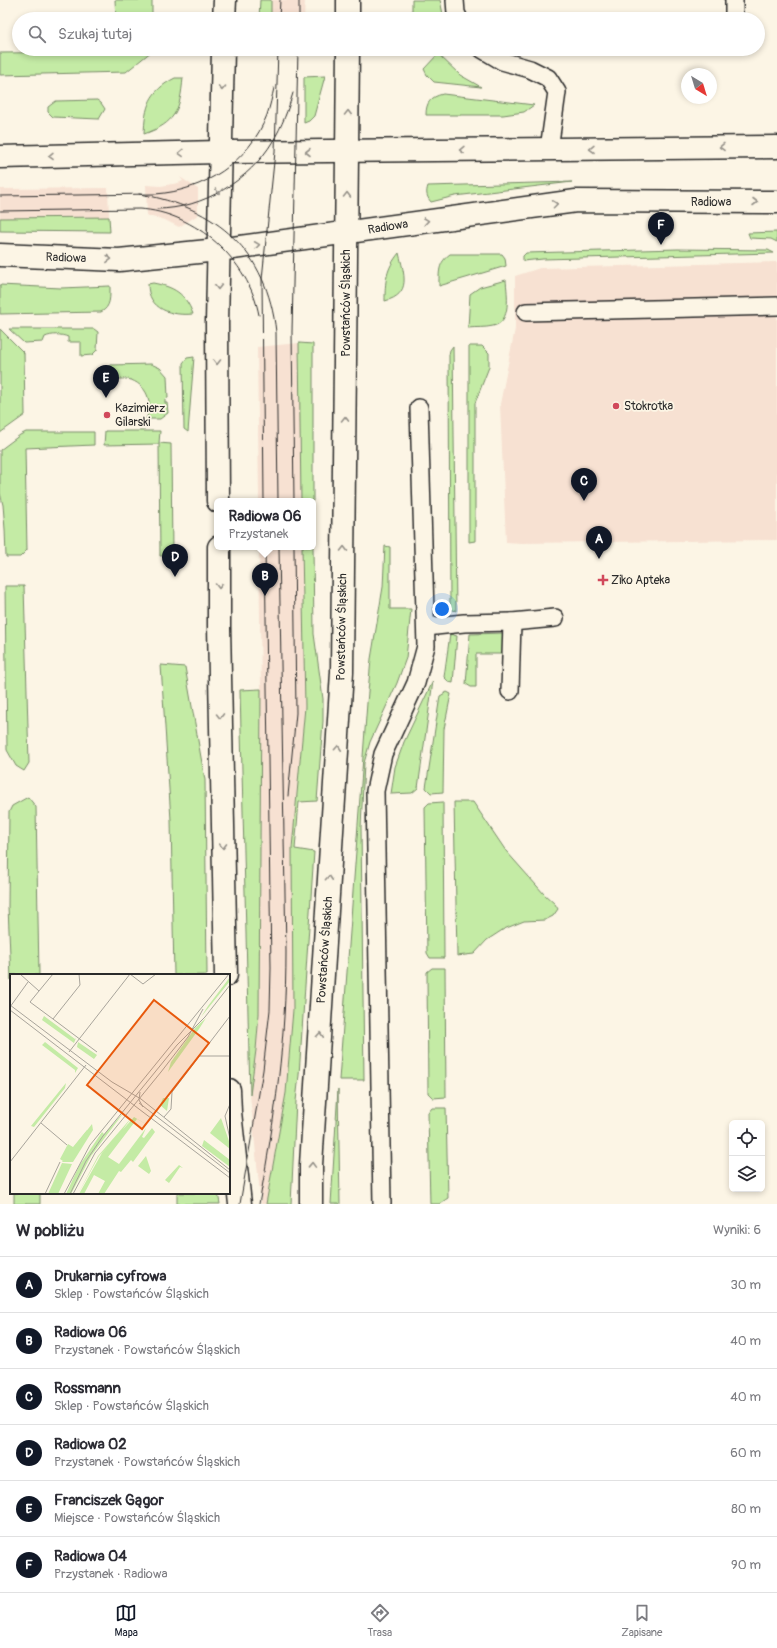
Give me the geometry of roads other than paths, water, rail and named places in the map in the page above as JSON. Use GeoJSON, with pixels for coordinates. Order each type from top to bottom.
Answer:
{"type":"FeatureCollection","features":[{"type":"Feature","properties":{"kind":"main road"},"geometry":{"type":"LineString","coordinates":[[224,12],[225,0]]}},
{"type":"Feature","properties":{"kind":"main road"},"geometry":{"type":"LineString","coordinates":[[348,0],[348,12]]}},
{"type":"Feature","properties":{"kind":"main road"},"geometry":{"type":"LineString","coordinates":[[218,498],[218,250],[223,56]]}},
{"type":"Feature","properties":{"kind":"main road","name":"Powstańców Śląskich"},"geometry":{"type":"LineString","coordinates":[[311,1204],[311,1165],[342,672],[348,56]]}},
{"type":"Feature","properties":{"kind":"main road"},"geometry":{"type":"LineString","coordinates":[[0,157],[220,152],[348,152],[777,146]]}},
{"type":"Feature","properties":{"kind":"main road","name":"Radiowa"},"geometry":{"type":"LineString","coordinates":[[0,255],[119,260],[218,250],[346,234],[400,224],[576,201],[777,202]]}},
{"type":"Feature","properties":{"kind":"main road"},"geometry":{"type":"LineString","coordinates":[[219,550],[218,626],[226,974]]}},
{"type":"Feature","properties":{"kind":"main road"},"geometry":{"type":"LineString","coordinates":[[230,1112],[240,1204]]}},
{"type":"Feature","properties":{"kind":"lane"},"geometry":{"type":"LineString","coordinates":[[455,0],[456,12]]}},
{"type":"Feature","properties":{"kind":"lane"},"geometry":{"type":"LineString","coordinates":[[734,0],[734,12]]}},
{"type":"Feature","properties":{"kind":"lane"},"geometry":{"type":"LineString","coordinates":[[494,56],[502,61],[530,69],[548,78],[557,92],[549,149]]}},
{"type":"Feature","properties":{"kind":"lane"},"geometry":{"type":"LineString","coordinates":[[526,312],[777,306]]}},
{"type":"Feature","properties":{"kind":"lane"},"geometry":{"type":"LineString","coordinates":[[382,1204],[375,791],[383,754],[416,683],[426,646],[419,408]]}},
{"type":"Feature","properties":{"kind":"lane"},"geometry":{"type":"LineString","coordinates":[[426,627],[464,623],[512,622],[555,618]]}},
{"type":"Feature","properties":{"kind":"lane"},"geometry":{"type":"LineString","coordinates":[[510,691],[512,622]]}},
{"type":"Feature","properties":{"kind":"tram line"},"geometry":{"type":"LineString","coordinates":[[279,12],[280,0]]}},
{"type":"Feature","properties":{"kind":"tram line"},"geometry":{"type":"LineString","coordinates":[[299,0],[299,12]]}},
{"type":"Feature","properties":{"kind":"tram line"},"geometry":{"type":"LineString","coordinates":[[264,498],[262,279],[275,152],[278,56]]}},
{"type":"Feature","properties":{"kind":"tram line"},"geometry":{"type":"LineString","coordinates":[[294,498],[292,332],[298,56]]}},
{"type":"Feature","properties":{"kind":"tram line"},"geometry":{"type":"LineString","coordinates":[[0,196],[155,194],[173,192],[191,187],[223,171],[237,160],[249,147],[259,132],[267,115],[274,88]]}},
{"type":"Feature","properties":{"kind":"tram line"},"geometry":{"type":"LineString","coordinates":[[157,209],[174,208],[208,198],[224,190],[238,180],[252,168],[273,141],[279,130],[293,93]]}},
{"type":"Feature","properties":{"kind":"tram line"},"geometry":{"type":"LineString","coordinates":[[139,194],[167,200],[192,210],[214,222],[233,238],[249,256],[262,278],[271,303],[276,332],[278,498]]}},
{"type":"Feature","properties":{"kind":"tram line"},"geometry":{"type":"LineString","coordinates":[[0,211],[139,209],[160,212],[180,219],[199,229],[216,242],[231,258],[244,276],[253,295],[259,315]]}},
{"type":"Feature","properties":{"kind":"tram line"},"geometry":{"type":"LineString","coordinates":[[240,1204],[263,1070],[270,1010],[271,968],[265,550]]}},
{"type":"Feature","properties":{"kind":"tram line"},"geometry":{"type":"LineString","coordinates":[[259,1204],[275,1110],[282,1048],[286,952],[279,550]]}},
{"type":"Feature","properties":{"kind":"tram line"},"geometry":{"type":"LineString","coordinates":[[288,796],[296,713],[294,550]]}},
{"type":"Feature","properties":{"kind":"place","name":"Radiowa 04"},"geometry":{"type":"Point","coordinates":[661,245]}},
{"type":"Feature","properties":{"kind":"place","name":"Franciszek Gągor"},"geometry":{"type":"Point","coordinates":[106,398]}},
{"type":"Feature","properties":{"kind":"place","name":"Stokrotka"},"geometry":{"type":"Point","coordinates":[616,406]}},
{"type":"Feature","properties":{"kind":"place","name":"Kazimierz Gilarski"},"geometry":{"type":"Point","coordinates":[107,415]}},
{"type":"Feature","properties":{"kind":"place","name":"Rossmann"},"geometry":{"type":"Point","coordinates":[584,501]}},
{"type":"Feature","properties":{"kind":"place","name":"Drukarnia cyfrowa"},"geometry":{"type":"Point","coordinates":[599,559]}},
{"type":"Feature","properties":{"kind":"place","name":"Radiowa 02"},"geometry":{"type":"Point","coordinates":[175,577]}},
{"type":"Feature","properties":{"kind":"place","name":"Ziko Apteka"},"geometry":{"type":"Point","coordinates":[603,580]}},
{"type":"Feature","properties":{"kind":"place","name":"Radiowa 06"},"geometry":{"type":"Point","coordinates":[265,596]}}]}
